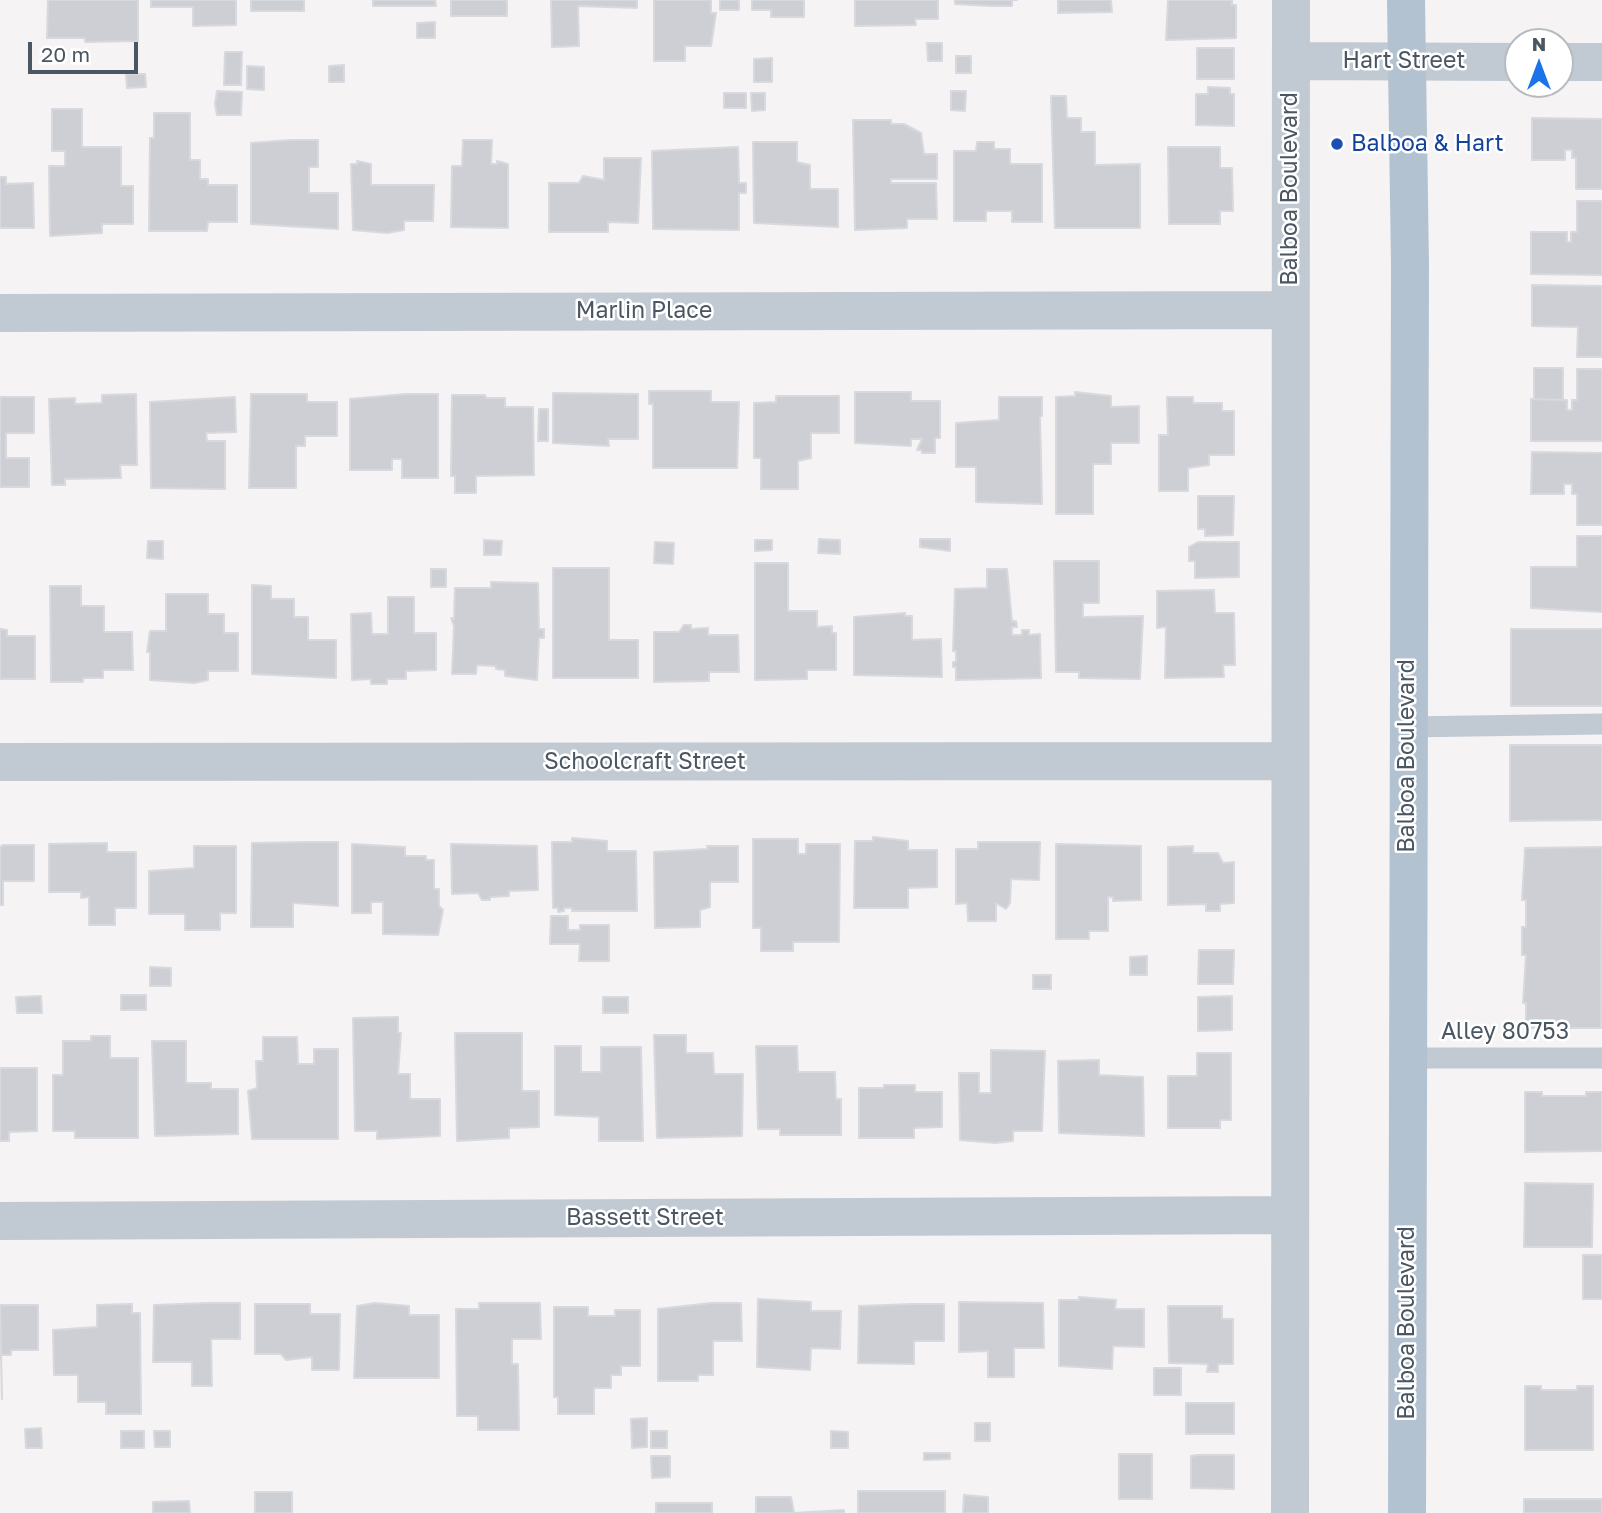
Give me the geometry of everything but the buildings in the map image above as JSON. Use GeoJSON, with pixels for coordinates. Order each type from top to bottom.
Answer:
{"type":"FeatureCollection","features":[{"type":"Feature","properties":{"kind":"main road","name":"Balboa Boulevard"},"geometry":{"type":"LineString","coordinates":[[1406,0],[1410,265],[1407,1513]]}},
{"type":"Feature","properties":{"kind":"street","name":"Balboa Boulevard"},"geometry":{"type":"LineString","coordinates":[[1290,1513],[1291,0]]}},
{"type":"Feature","properties":{"kind":"street","name":"Hart Street"},"geometry":{"type":"LineString","coordinates":[[1291,61],[1504,61]]}},
{"type":"Feature","properties":{"kind":"street"},"geometry":{"type":"LineString","coordinates":[[1574,62],[1602,62]]}},
{"type":"Feature","properties":{"kind":"street","name":"Marlin Place"},"geometry":{"type":"LineString","coordinates":[[0,313],[1289,310]]}},
{"type":"Feature","properties":{"kind":"street","name":"Schoolcraft Street"},"geometry":{"type":"LineString","coordinates":[[0,762],[1290,761]]}},
{"type":"Feature","properties":{"kind":"street","name":"Bassett Street"},"geometry":{"type":"LineString","coordinates":[[0,1221],[1290,1215]]}},
{"type":"Feature","properties":{"kind":"lane"},"geometry":{"type":"LineString","coordinates":[[1407,727],[1602,724]]}},
{"type":"Feature","properties":{"kind":"lane","name":"Alley 80753"},"geometry":{"type":"LineString","coordinates":[[1408,1058],[1602,1058]]}},
{"type":"Feature","properties":{"kind":"place","name":"Balboa & Hart"},"geometry":{"type":"Point","coordinates":[1337,144]}}]}
